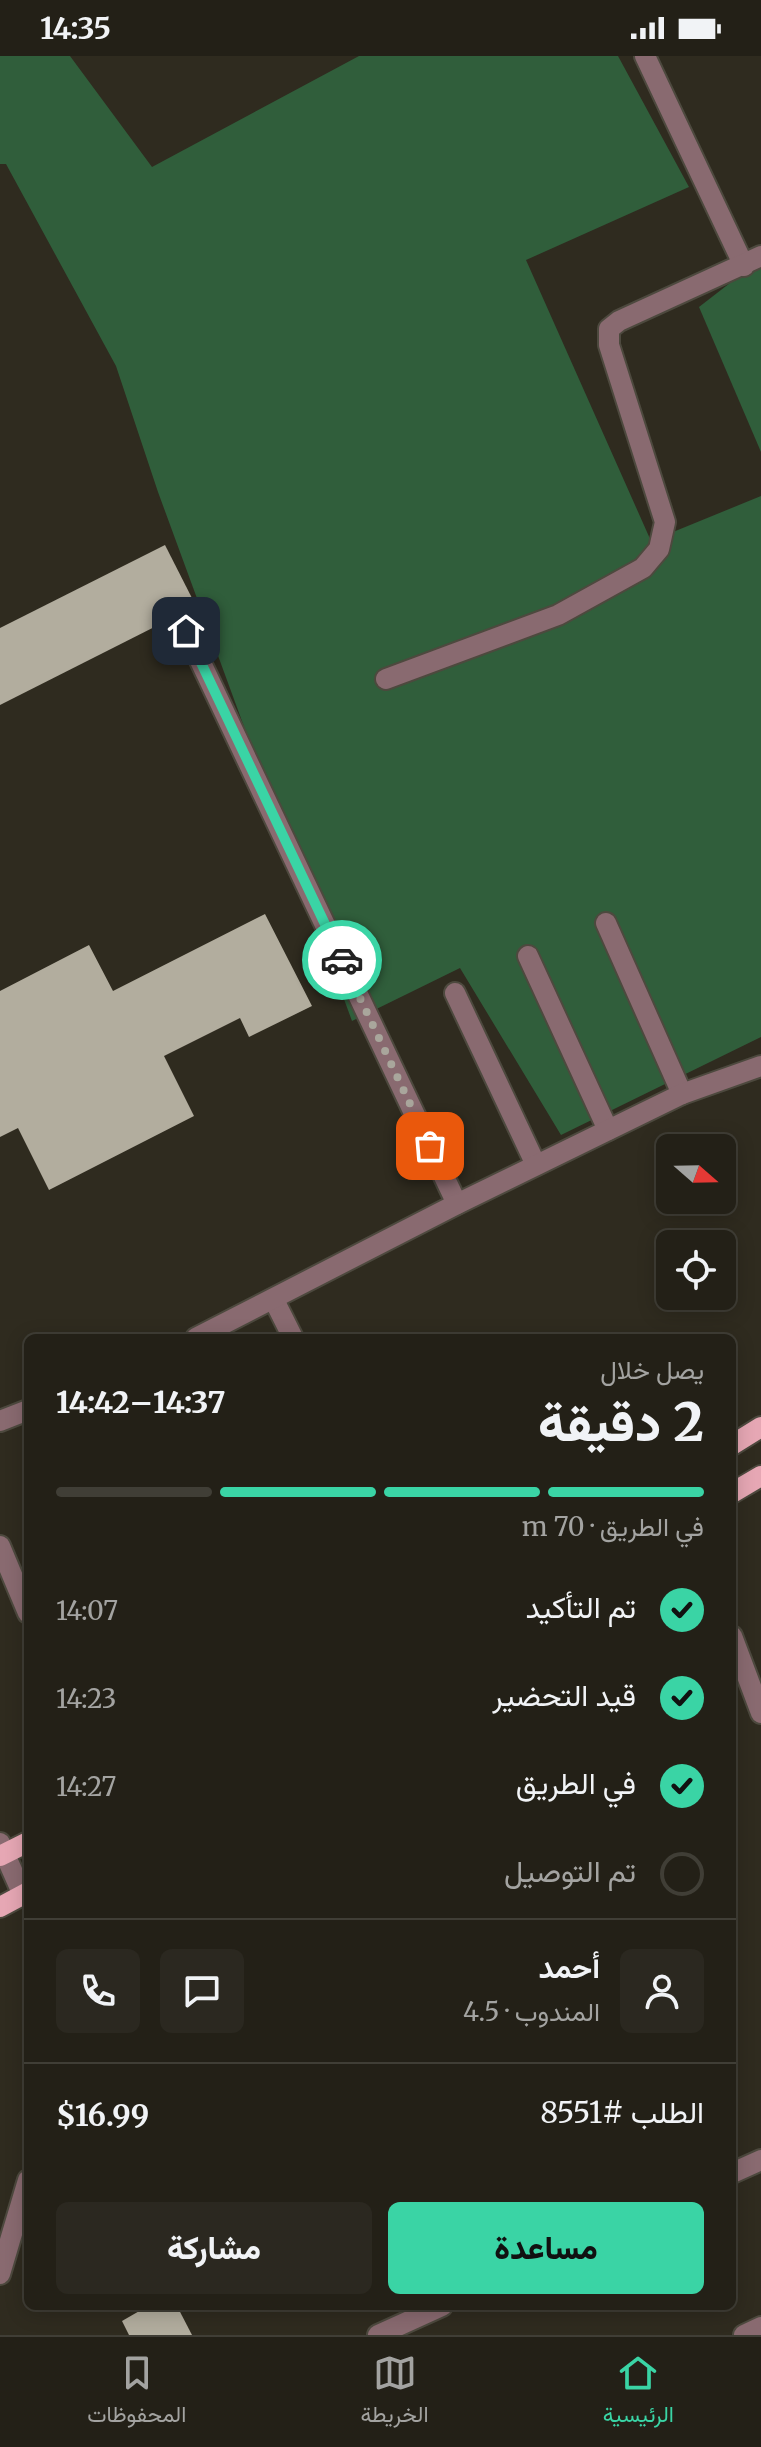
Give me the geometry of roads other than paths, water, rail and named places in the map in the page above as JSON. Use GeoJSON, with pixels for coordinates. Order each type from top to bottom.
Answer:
{"type":"FeatureCollection","features":[{"type":"Feature","properties":{"kind":"main road"},"geometry":{"type":"LineString","coordinates":[[736,1443],[761,1427]]}},
{"type":"Feature","properties":{"kind":"main road"},"geometry":{"type":"LineString","coordinates":[[736,1491],[761,1476]]}},
{"type":"Feature","properties":{"kind":"main road"},"geometry":{"type":"LineString","coordinates":[[2,1851],[24,1843]]}},
{"type":"Feature","properties":{"kind":"main road"},"geometry":{"type":"LineString","coordinates":[[0,1907],[24,1895]]}},
{"type":"Feature","properties":{"kind":"street"},"geometry":{"type":"LineString","coordinates":[[386,679],[558,615],[643,568],[659,549],[665,522],[609,345],[609,329],[619,321],[752,261],[645,56]]}},
{"type":"Feature","properties":{"kind":"street"},"geometry":{"type":"LineString","coordinates":[[186,631],[457,1204]]}},
{"type":"Feature","properties":{"kind":"street"},"geometry":{"type":"LineString","coordinates":[[606,923],[682,1094]]}},
{"type":"Feature","properties":{"kind":"street"},"geometry":{"type":"LineString","coordinates":[[528,956],[608,1130]]}},
{"type":"Feature","properties":{"kind":"street"},"geometry":{"type":"LineString","coordinates":[[455,993],[536,1165]]}},
{"type":"Feature","properties":{"kind":"street"},"geometry":{"type":"LineString","coordinates":[[204,1334],[457,1204],[682,1094],[761,1066]]}},
{"type":"Feature","properties":{"kind":"street"},"geometry":{"type":"LineString","coordinates":[[274,1300],[291,1334]]}},
{"type":"Feature","properties":{"kind":"street"},"geometry":{"type":"LineString","coordinates":[[0,1421],[24,1412]]}},
{"type":"Feature","properties":{"kind":"street"},"geometry":{"type":"LineString","coordinates":[[0,1546],[24,1603]]}},
{"type":"Feature","properties":{"kind":"street"},"geometry":{"type":"LineString","coordinates":[[736,1647],[761,1713]]}},
{"type":"Feature","properties":{"kind":"street"},"geometry":{"type":"LineString","coordinates":[[2,1851],[24,1890]]}},
{"type":"Feature","properties":{"kind":"street"},"geometry":{"type":"LineString","coordinates":[[736,2171],[761,2160]]}},
{"type":"Feature","properties":{"kind":"street"},"geometry":{"type":"LineString","coordinates":[[0,2274],[24,2193]]}},
{"type":"Feature","properties":{"kind":"street"},"geometry":{"type":"LineString","coordinates":[[378,2335],[433,2310]]}},
{"type":"Feature","properties":{"kind":"street"},"geometry":{"type":"LineString","coordinates":[[744,2335],[761,2327]]}}]}
